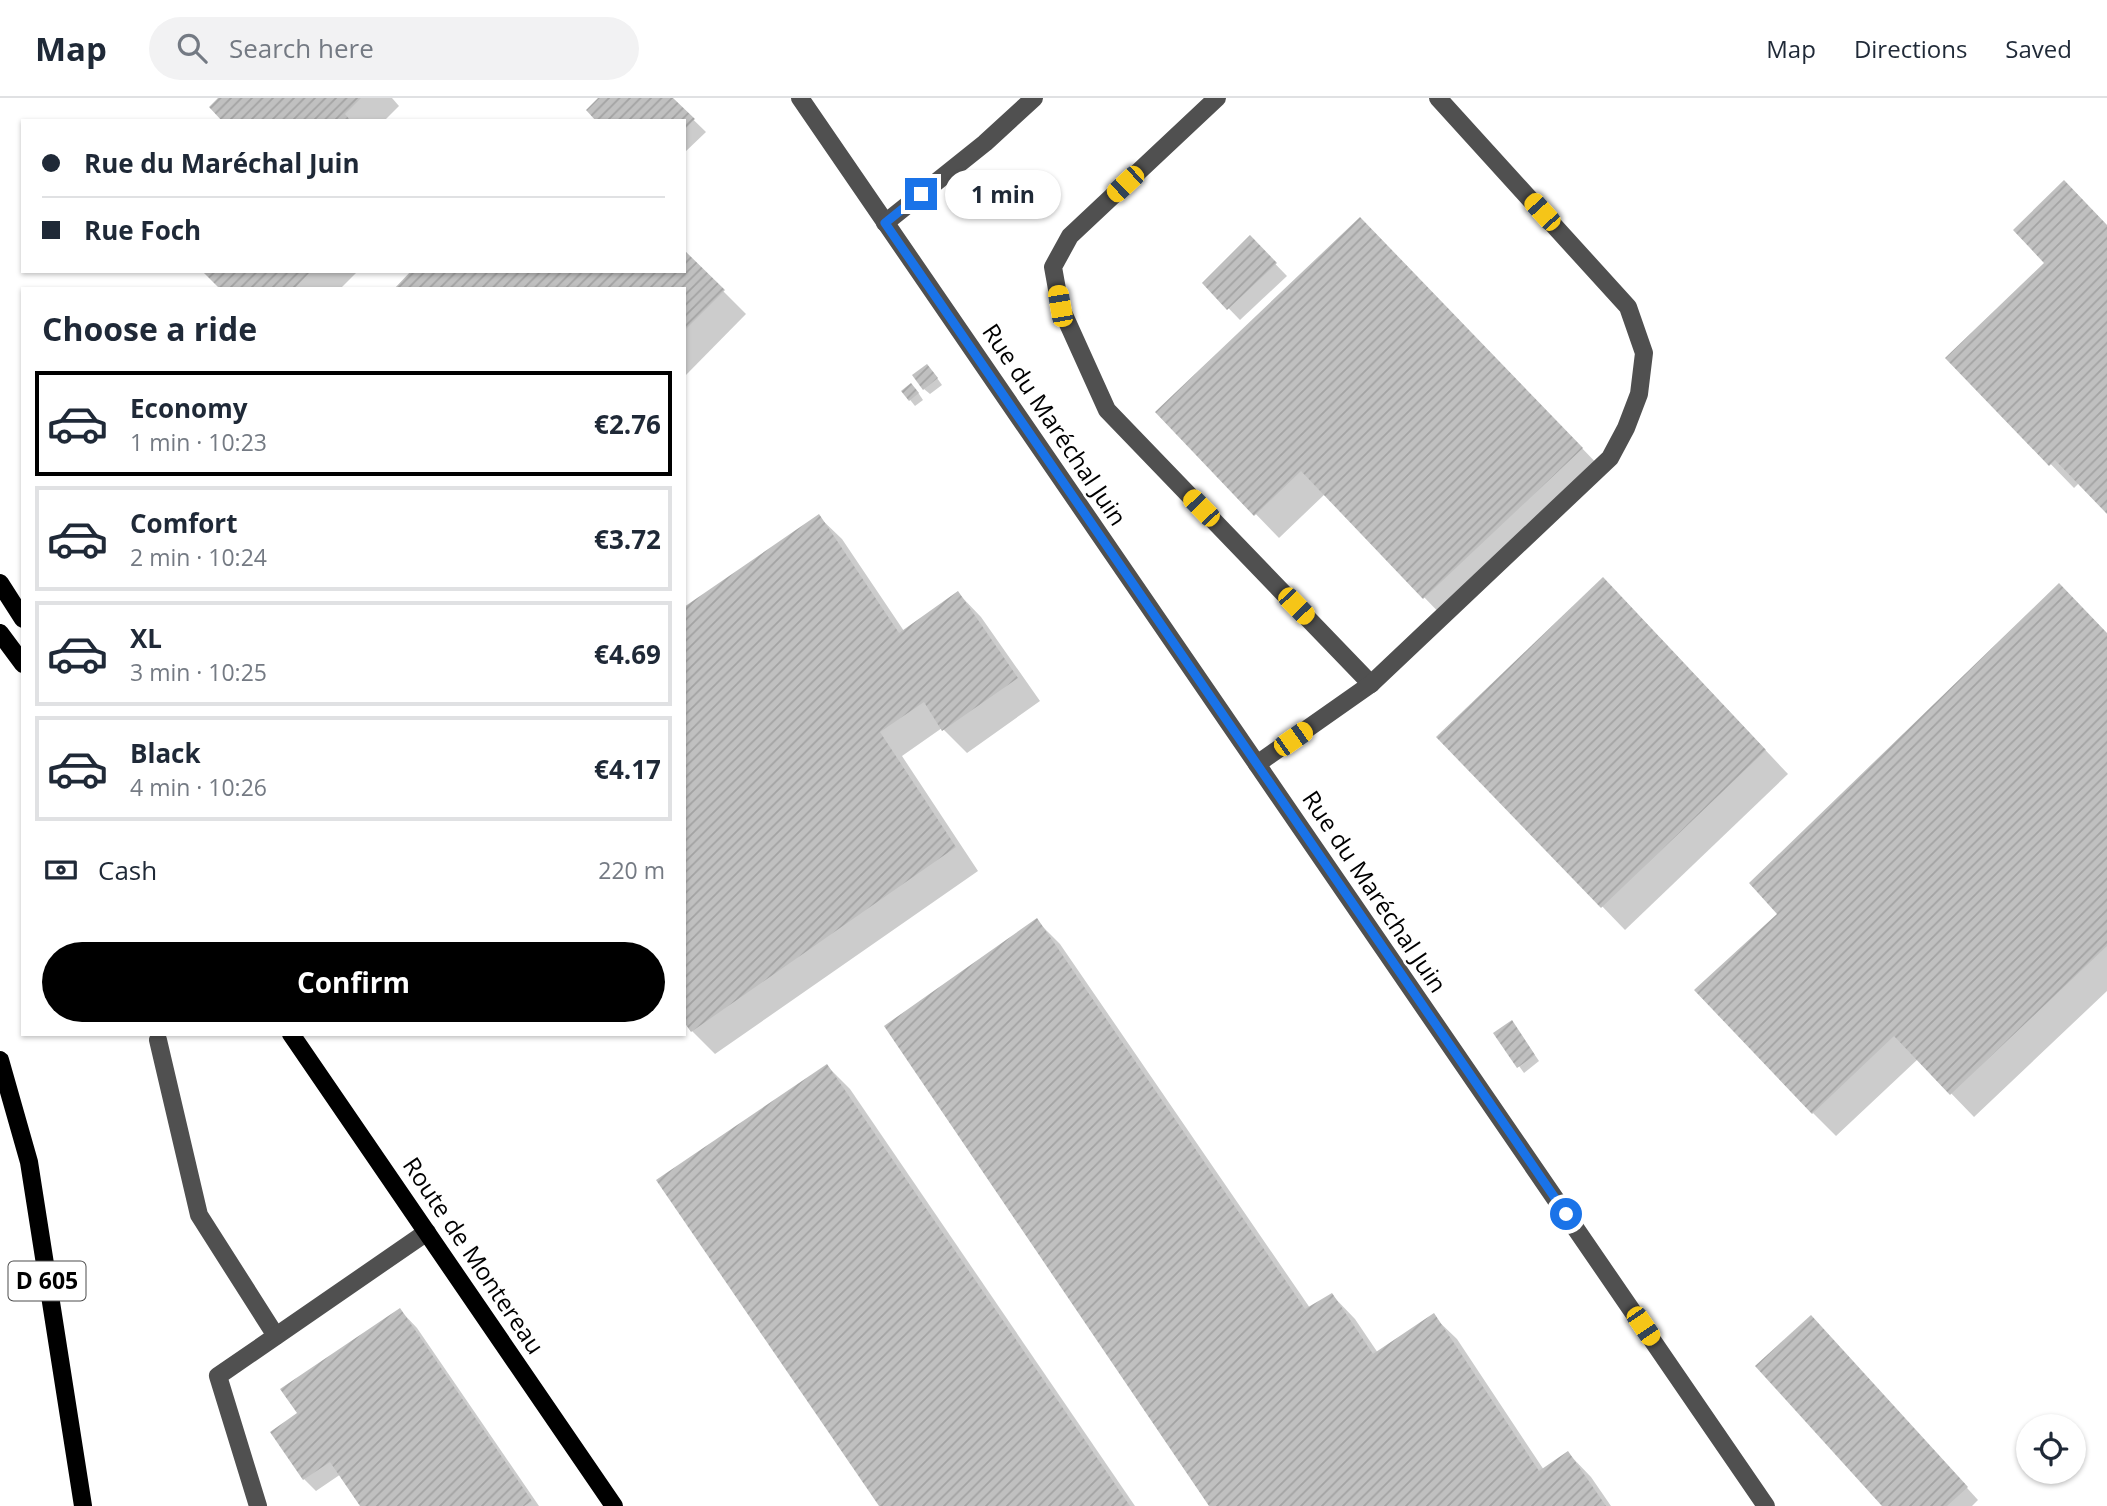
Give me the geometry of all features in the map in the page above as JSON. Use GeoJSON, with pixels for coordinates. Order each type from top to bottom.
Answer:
{"type":"FeatureCollection","features":[{"type":"Feature","properties":{"kind":"main road"},"geometry":{"type":"LineString","coordinates":[[0,583],[21,616]]}},
{"type":"Feature","properties":{"kind":"main road"},"geometry":{"type":"LineString","coordinates":[[0,633],[21,661]]}},
{"type":"Feature","properties":{"kind":"main road","name":"Route de Montereau"},"geometry":{"type":"LineString","coordinates":[[293,1036],[614,1506]]}},
{"type":"Feature","properties":{"kind":"main road","name":"D 605"},"geometry":{"type":"LineString","coordinates":[[0,1059],[29,1162],[83,1506]]}},
{"type":"Feature","properties":{"kind":"street","name":"Rue du Maréchal Juin"},"geometry":{"type":"LineString","coordinates":[[800,98],[1766,1506]]}},
{"type":"Feature","properties":{"kind":"street"},"geometry":{"type":"LineString","coordinates":[[885,223],[985,143],[1034,98]]}},
{"type":"Feature","properties":{"kind":"street"},"geometry":{"type":"LineString","coordinates":[[1217,98],[1070,236],[1053,267],[1060,306],[1107,410],[1371,684]]}},
{"type":"Feature","properties":{"kind":"street"},"geometry":{"type":"LineString","coordinates":[[1257,764],[1371,684],[1610,457],[1626,428],[1639,394],[1644,353],[1628,307],[1438,98]]}},
{"type":"Feature","properties":{"kind":"street"},"geometry":{"type":"LineString","coordinates":[[158,1040],[199,1215],[276,1336]]}},
{"type":"Feature","properties":{"kind":"street"},"geometry":{"type":"LineString","coordinates":[[258,1506],[218,1376],[427,1233]]}},
{"type":"Feature","properties":{"kind":"building"},"geometry":{"type":"Polygon","coordinates":[[[218,98],[361,98],[345,114],[349,119],[220,119],[209,107],[218,98]]]}},
{"type":"Feature","properties":{"kind":"building"},"geometry":{"type":"Polygon","coordinates":[[[598,98],[673,98],[695,119],[686,128],[686,119],[594,119],[586,110],[598,98]]]}},
{"type":"Feature","properties":{"kind":"building"},"geometry":{"type":"Polygon","coordinates":[[[2064,180],[2107,225],[2107,514],[2055,460],[2049,466],[1945,358],[2044,263],[2013,230],[2064,180]]]}},
{"type":"Feature","properties":{"kind":"building"},"geometry":{"type":"Polygon","coordinates":[[[1360,217],[1583,448],[1423,599],[1301,471],[1254,516],[1155,412],[1360,217]]]}},
{"type":"Feature","properties":{"kind":"building"},"geometry":{"type":"Polygon","coordinates":[[[1250,235],[1277,263],[1227,310],[1202,283],[1250,235]]]}},
{"type":"Feature","properties":{"kind":"building"},"geometry":{"type":"Polygon","coordinates":[[[686,252],[725,290],[686,329],[686,287],[396,287],[409,273],[686,273],[686,252]]]}},
{"type":"Feature","properties":{"kind":"building"},"geometry":{"type":"Polygon","coordinates":[[[204,273],[309,273],[296,287],[218,287],[204,273]]]}},
{"type":"Feature","properties":{"kind":"building"},"geometry":{"type":"Polygon","coordinates":[[[927,364],[938,378],[923,390],[912,375],[927,364]]]}},
{"type":"Feature","properties":{"kind":"building"},"geometry":{"type":"Polygon","coordinates":[[[911,383],[919,393],[909,401],[901,391],[911,383]]]}},
{"type":"Feature","properties":{"kind":"building"},"geometry":{"type":"Polygon","coordinates":[[[819,514],[899,633],[958,591],[1018,678],[942,731],[924,702],[880,732],[956,847],[691,1032],[686,1025],[686,606],[819,514]]]}},
{"type":"Feature","properties":{"kind":"building"},"geometry":{"type":"Polygon","coordinates":[[[1603,577],[1766,750],[1601,908],[1436,737],[1603,577]]]}},
{"type":"Feature","properties":{"kind":"building"},"geometry":{"type":"Polygon","coordinates":[[[2059,583],[2107,633],[2107,946],[1950,1095],[1894,1036],[1812,1114],[1694,990],[1777,914],[1749,883],[2059,583]]]}},
{"type":"Feature","properties":{"kind":"building"},"geometry":{"type":"Polygon","coordinates":[[[1037,918],[1305,1309],[1332,1293],[1373,1354],[1434,1313],[1539,1471],[1568,1451],[1606,1506],[1209,1506],[884,1026],[1037,918]]]}},
{"type":"Feature","properties":{"kind":"building"},"geometry":{"type":"Polygon","coordinates":[[[1512,1020],[1535,1055],[1517,1068],[1493,1033],[1512,1020]]]}},
{"type":"Feature","properties":{"kind":"building"},"geometry":{"type":"Polygon","coordinates":[[[827,1064],[1130,1506],[879,1506],[656,1180],[827,1064]]]}},
{"type":"Feature","properties":{"kind":"building"},"geometry":{"type":"Polygon","coordinates":[[[400,1308],[532,1501],[524,1506],[360,1506],[330,1462],[303,1480],[270,1432],[297,1413],[280,1389],[400,1308]]]}},
{"type":"Feature","properties":{"kind":"building"},"geometry":{"type":"Polygon","coordinates":[[[1811,1315],[1968,1487],[1947,1506],[1882,1506],[1755,1366],[1811,1315]]]}},
{"type":"Feature","properties":{"kind":"route"},"geometry":{"type":"LineString","coordinates":[[921,194],[885,223],[1566,1214]]}}]}
